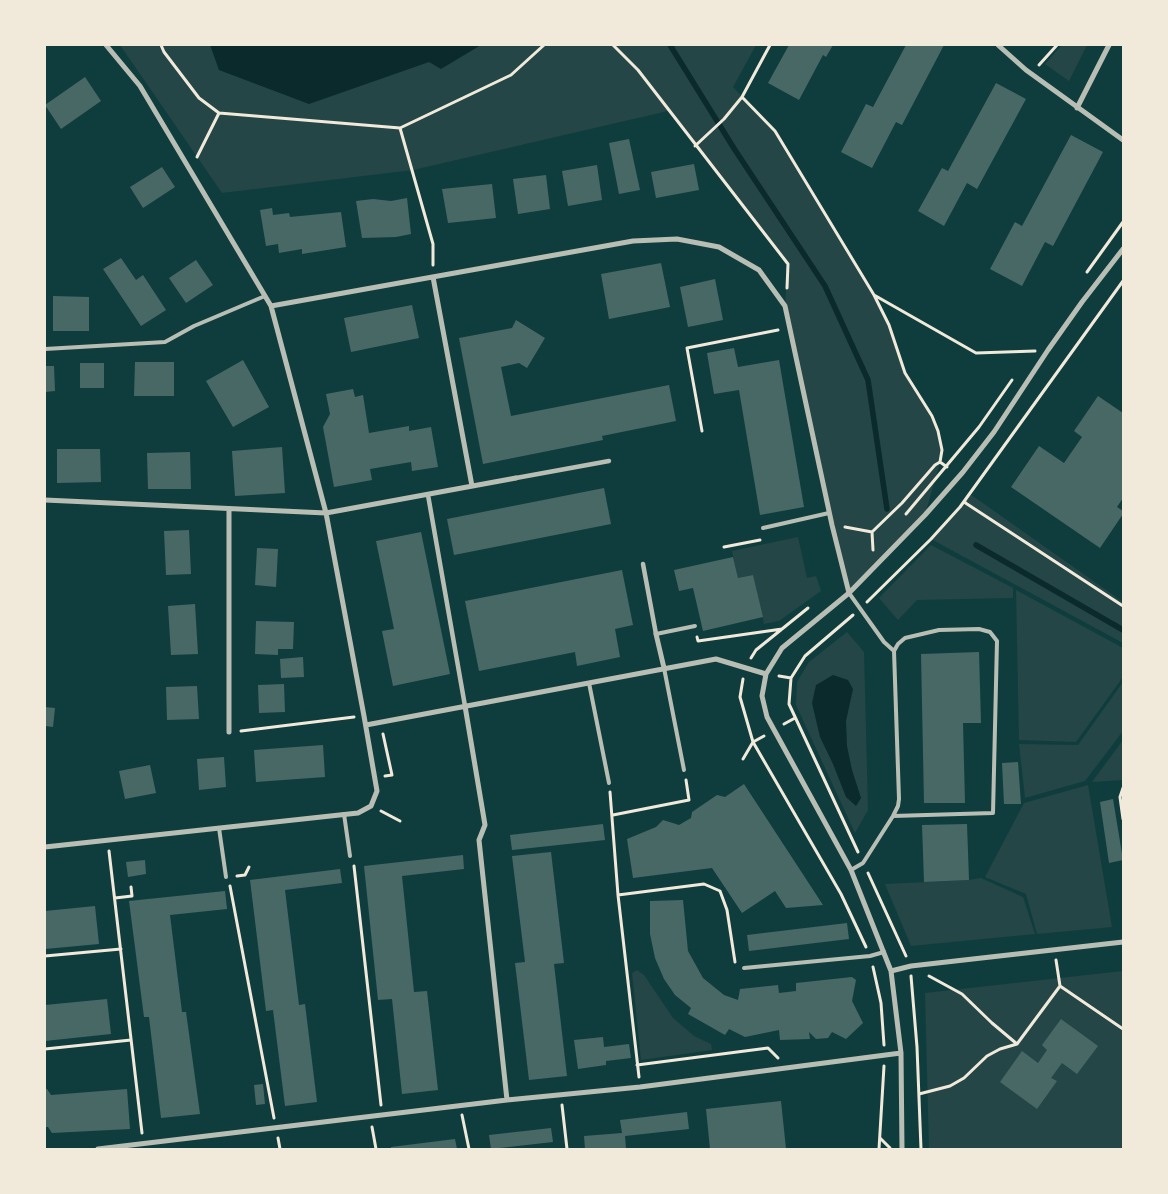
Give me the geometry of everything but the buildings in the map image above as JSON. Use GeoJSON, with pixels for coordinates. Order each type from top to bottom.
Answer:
{"type":"FeatureCollection","features":[{"type":"Feature","properties":{"kind":"street"},"geometry":{"type":"LineString","coordinates":[[45,847],[358,812],[372,806],[376,791],[366,725],[326,513],[271,306],[140,86],[106,45]]}},
{"type":"Feature","properties":{"kind":"street"},"geometry":{"type":"LineString","coordinates":[[998,45],[1032,74],[1123,140]]}},
{"type":"Feature","properties":{"kind":"street"},"geometry":{"type":"LineString","coordinates":[[1077,108],[1109,45]]}},
{"type":"Feature","properties":{"kind":"street"},"geometry":{"type":"LineString","coordinates":[[271,306],[633,241],[678,239],[719,247],[759,270],[785,306],[832,525],[849,593]]}},
{"type":"Feature","properties":{"kind":"street"},"geometry":{"type":"LineString","coordinates":[[902,1149],[901,1053],[890,971],[851,870],[768,717],[762,696],[766,674],[782,648],[849,593],[925,516],[958,478],[994,432],[1048,350],[1123,248]]}},
{"type":"Feature","properties":{"kind":"street"},"geometry":{"type":"LineString","coordinates":[[434,277],[472,486]]}},
{"type":"Feature","properties":{"kind":"street"},"geometry":{"type":"LineString","coordinates":[[45,500],[326,513],[609,460]]}},
{"type":"Feature","properties":{"kind":"street"},"geometry":{"type":"LineString","coordinates":[[428,495],[483,806],[485,825],[479,840],[507,1100]]}},
{"type":"Feature","properties":{"kind":"street"},"geometry":{"type":"LineString","coordinates":[[229,510],[229,732]]}},
{"type":"Feature","properties":{"kind":"street"},"geometry":{"type":"LineString","coordinates":[[643,564],[664,668]]}},
{"type":"Feature","properties":{"kind":"street"},"geometry":{"type":"LineString","coordinates":[[366,725],[716,658],[766,674]]}},
{"type":"Feature","properties":{"kind":"street"},"geometry":{"type":"LineString","coordinates":[[890,971],[911,966],[1123,942]]}},
{"type":"Feature","properties":{"kind":"street"},"geometry":{"type":"LineString","coordinates":[[98,1149],[507,1100],[640,1087],[901,1053]]}},
{"type":"Feature","properties":{"kind":"lane"},"geometry":{"type":"LineString","coordinates":[[45,349],[165,342],[194,326],[265,296]]}},
{"type":"Feature","properties":{"kind":"lane"},"geometry":{"type":"LineString","coordinates":[[763,528],[830,513]]}},
{"type":"Feature","properties":{"kind":"lane"},"geometry":{"type":"LineString","coordinates":[[849,593],[884,642],[894,651]]}},
{"type":"Feature","properties":{"kind":"lane"},"geometry":{"type":"LineString","coordinates":[[656,634],[695,626]]}},
{"type":"Feature","properties":{"kind":"lane"},"geometry":{"type":"LineString","coordinates":[[851,870],[864,863],[893,816],[899,798],[894,651],[898,644],[905,638],[939,630],[979,629],[990,632],[996,641],[993,813],[893,816]]}},
{"type":"Feature","properties":{"kind":"lane"},"geometry":{"type":"LineString","coordinates":[[664,668],[684,770]]}},
{"type":"Feature","properties":{"kind":"lane"},"geometry":{"type":"LineString","coordinates":[[588,683],[609,783]]}},
{"type":"Feature","properties":{"kind":"lane"},"geometry":{"type":"LineString","coordinates":[[344,814],[350,856]]}},
{"type":"Feature","properties":{"kind":"lane"},"geometry":{"type":"LineString","coordinates":[[219,828],[227,878]]}},
{"type":"Feature","properties":{"kind":"lane"},"geometry":{"type":"LineString","coordinates":[[744,968],[870,956],[884,952]]}},
{"type":"Feature","properties":{"kind":"path"},"geometry":{"type":"LineString","coordinates":[[161,45],[164,52],[199,98],[219,114],[400,128],[512,75],[544,45]]}},
{"type":"Feature","properties":{"kind":"path"},"geometry":{"type":"LineString","coordinates":[[613,45],[638,70],[788,264],[785,306]]}},
{"type":"Feature","properties":{"kind":"path"},"geometry":{"type":"LineString","coordinates":[[695,146],[724,119],[742,97],[770,45]]}},
{"type":"Feature","properties":{"kind":"path"},"geometry":{"type":"LineString","coordinates":[[1032,74],[1057,45]]}},
{"type":"Feature","properties":{"kind":"path"},"geometry":{"type":"LineString","coordinates":[[742,97],[775,130],[874,295],[889,325],[905,373],[932,416],[940,441],[942,450],[940,462],[872,532],[873,550]]}},
{"type":"Feature","properties":{"kind":"path"},"geometry":{"type":"LineString","coordinates":[[190,170],[219,114]]}},
{"type":"Feature","properties":{"kind":"path"},"geometry":{"type":"LineString","coordinates":[[400,128],[433,244],[434,277]]}},
{"type":"Feature","properties":{"kind":"path"},"geometry":{"type":"LineString","coordinates":[[874,295],[976,353],[1048,350]]}},
{"type":"Feature","properties":{"kind":"path"},"geometry":{"type":"LineString","coordinates":[[702,431],[687,348],[790,328]]}},
{"type":"Feature","properties":{"kind":"path"},"geometry":{"type":"LineString","coordinates":[[940,462],[973,490],[964,502],[1123,606]]}},
{"type":"Feature","properties":{"kind":"path"},"geometry":{"type":"LineString","coordinates":[[905,516],[946,467]]}},
{"type":"Feature","properties":{"kind":"path"},"geometry":{"type":"LineString","coordinates":[[832,525],[872,532]]}},
{"type":"Feature","properties":{"kind":"path"},"geometry":{"type":"LineString","coordinates":[[867,556],[880,543]]}},
{"type":"Feature","properties":{"kind":"path"},"geometry":{"type":"LineString","coordinates":[[814,604],[756,650],[744,668],[740,697],[753,742],[842,894],[870,956],[880,1003],[885,1055],[879,1149]]}},
{"type":"Feature","properties":{"kind":"path"},"geometry":{"type":"LineString","coordinates":[[860,609],[805,656],[791,678],[789,704],[911,966],[919,1094],[920,1149]]}},
{"type":"Feature","properties":{"kind":"path"},"geometry":{"type":"LineString","coordinates":[[695,626],[698,641],[782,628]]}},
{"type":"Feature","properties":{"kind":"path"},"geometry":{"type":"LineString","coordinates":[[229,732],[364,716]]}},
{"type":"Feature","properties":{"kind":"path"},"geometry":{"type":"LineString","coordinates":[[374,777],[392,775],[380,722]]}},
{"type":"Feature","properties":{"kind":"path"},"geometry":{"type":"LineString","coordinates":[[613,815],[690,800],[684,770]]}},
{"type":"Feature","properties":{"kind":"path"},"geometry":{"type":"LineString","coordinates":[[609,783],[618,895],[640,1087]]}},
{"type":"Feature","properties":{"kind":"path"},"geometry":{"type":"LineString","coordinates":[[1123,788],[1120,796],[1123,819]]}},
{"type":"Feature","properties":{"kind":"path"},"geometry":{"type":"LineString","coordinates":[[372,806],[400,821]]}},
{"type":"Feature","properties":{"kind":"path"},"geometry":{"type":"LineString","coordinates":[[108,840],[144,1144]]}},
{"type":"Feature","properties":{"kind":"path"},"geometry":{"type":"LineString","coordinates":[[350,856],[355,868],[382,1116]]}},
{"type":"Feature","properties":{"kind":"path"},"geometry":{"type":"LineString","coordinates":[[249,867],[245,875],[227,878],[276,1128]]}},
{"type":"Feature","properties":{"kind":"path"},"geometry":{"type":"LineString","coordinates":[[618,895],[704,884],[720,891],[727,910],[735,962],[744,968]]}},
{"type":"Feature","properties":{"kind":"path"},"geometry":{"type":"LineString","coordinates":[[115,898],[132,896],[131,887]]}},
{"type":"Feature","properties":{"kind":"path"},"geometry":{"type":"LineString","coordinates":[[45,956],[121,949]]}},
{"type":"Feature","properties":{"kind":"path"},"geometry":{"type":"LineString","coordinates":[[919,1094],[950,1086],[964,1078],[986,1056],[1017,1044],[1060,986],[1055,950]]}},
{"type":"Feature","properties":{"kind":"path"},"geometry":{"type":"LineString","coordinates":[[911,966],[962,994],[1017,1044]]}},
{"type":"Feature","properties":{"kind":"path"},"geometry":{"type":"LineString","coordinates":[[1060,986],[1123,1029]]}},
{"type":"Feature","properties":{"kind":"path"},"geometry":{"type":"LineString","coordinates":[[45,1049],[131,1040]]}},
{"type":"Feature","properties":{"kind":"path"},"geometry":{"type":"LineString","coordinates":[[637,1065],[768,1048],[787,1068]]}},
{"type":"Feature","properties":{"kind":"path"},"geometry":{"type":"LineString","coordinates":[[561,1095],[567,1149]]}},
{"type":"Feature","properties":{"kind":"path"},"geometry":{"type":"LineString","coordinates":[[460,1106],[468,1149]]}},
{"type":"Feature","properties":{"kind":"path"},"geometry":{"type":"LineString","coordinates":[[371,1117],[376,1149]]}},
{"type":"Feature","properties":{"kind":"path"},"geometry":{"type":"LineString","coordinates":[[880,1138],[891,1149]]}},
{"type":"Feature","properties":{"kind":"shaded area"},"geometry":{"type":"Polygon","coordinates":[[[120,45],[756,45],[733,87],[775,131],[847,249],[889,325],[905,373],[932,416],[938,431],[942,450],[925,515],[849,593],[785,306],[788,264],[668,111],[413,170],[222,193],[120,45]]]}},
{"type":"Feature","properties":{"kind":"shaded area"},"geometry":{"type":"Polygon","coordinates":[[[210,45],[481,45],[441,69],[429,62],[309,104],[219,70],[210,45]]]}},
{"type":"Feature","properties":{"kind":"shaded area"},"geometry":{"type":"Polygon","coordinates":[[[1062,45],[1087,45],[1069,81],[1045,64],[1062,45]]]}},
{"type":"Feature","properties":{"kind":"shaded area"},"geometry":{"type":"Polygon","coordinates":[[[970,494],[1123,602],[1123,643],[931,539],[970,494]]]}},
{"type":"Feature","properties":{"kind":"shaded area"},"geometry":{"type":"Polygon","coordinates":[[[798,537],[807,578],[816,576],[821,591],[779,621],[764,624],[753,575],[738,578],[732,551],[798,537]]]}},
{"type":"Feature","properties":{"kind":"shaded area"},"geometry":{"type":"Polygon","coordinates":[[[931,545],[1013,588],[1013,598],[917,600],[898,620],[879,598],[931,545]]]}},
{"type":"Feature","properties":{"kind":"shaded area"},"geometry":{"type":"Polygon","coordinates":[[[1016,590],[1123,648],[1123,677],[1076,742],[1019,740],[1016,590]]]}},
{"type":"Feature","properties":{"kind":"shaded area"},"geometry":{"type":"Polygon","coordinates":[[[847,632],[864,652],[868,810],[855,833],[796,705],[797,682],[809,662],[847,632]]]}},
{"type":"Feature","properties":{"kind":"shaded area"},"geometry":{"type":"Polygon","coordinates":[[[833,675],[848,680],[853,689],[846,721],[847,746],[861,798],[856,806],[846,797],[820,737],[812,703],[816,685],[833,675]]]}},
{"type":"Feature","properties":{"kind":"shaded area"},"geometry":{"type":"Polygon","coordinates":[[[1123,682],[1123,731],[1085,781],[1025,798],[1019,744],[1078,745],[1123,682]]]}},
{"type":"Feature","properties":{"kind":"shaded area"},"geometry":{"type":"Polygon","coordinates":[[[1123,740],[1123,780],[1092,782],[1123,740]]]}},
{"type":"Feature","properties":{"kind":"shaded area"},"geometry":{"type":"Polygon","coordinates":[[[1088,785],[1112,927],[1037,934],[1026,894],[985,877],[1024,803],[1088,785]]]}},
{"type":"Feature","properties":{"kind":"shaded area"},"geometry":{"type":"Polygon","coordinates":[[[981,878],[1023,897],[1035,934],[911,946],[885,884],[981,878]]]}},
{"type":"Feature","properties":{"kind":"shaded area"},"geometry":{"type":"Polygon","coordinates":[[[637,970],[644,975],[673,1018],[694,1036],[711,1044],[712,1050],[641,1060],[632,973],[637,970]]]}},
{"type":"Feature","properties":{"kind":"shaded area"},"geometry":{"type":"Polygon","coordinates":[[[1123,971],[1123,1149],[929,1149],[925,993],[1123,971]]]}},
{"type":"Feature","properties":{"kind":"waterway"},"geometry":{"type":"LineString","coordinates":[[670,45],[735,150],[825,286],[868,380],[887,509]]}},
{"type":"Feature","properties":{"kind":"waterway"},"geometry":{"type":"LineString","coordinates":[[976,545],[1123,630]]}}]}
